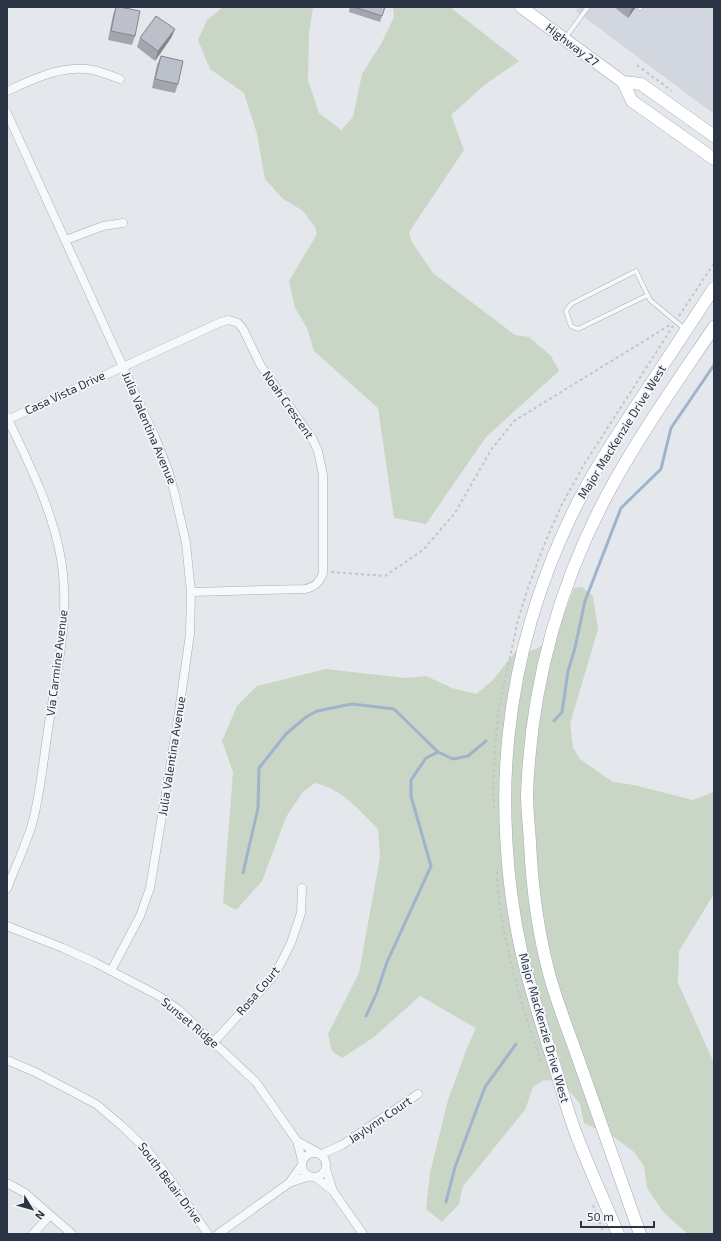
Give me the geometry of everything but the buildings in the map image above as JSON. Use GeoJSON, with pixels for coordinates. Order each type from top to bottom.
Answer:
{"type":"FeatureCollection","features":[{"type":"Feature","properties":{"kind":"main road","name":"Highway 27"},"geometry":{"type":"LineString","coordinates":[[521,7],[623,82],[632,101],[714,159]]}},
{"type":"Feature","properties":{"kind":"main road","name":"Highway 27"},"geometry":{"type":"LineString","coordinates":[[623,82],[641,84],[714,136]]}},
{"type":"Feature","properties":{"kind":"main road","name":"Major MacKenzie Drive West"},"geometry":{"type":"LineString","coordinates":[[618,1234],[575,1131],[536,1005],[521,949],[510,880],[506,826],[506,773],[509,732],[516,687],[531,623],[542,588],[573,512],[603,459],[714,288]]}},
{"type":"Feature","properties":{"kind":"main road","name":"Major MacKenzie Drive West"},"geometry":{"type":"LineString","coordinates":[[640,1234],[550,978],[538,928],[532,878],[527,796],[531,738],[543,663],[556,616],[588,532],[626,461],[714,327]]}},
{"type":"Feature","properties":{"kind":"street"},"geometry":{"type":"LineString","coordinates":[[7,91],[50,72],[71,69],[93,70],[120,79]]}},
{"type":"Feature","properties":{"kind":"street","name":"Julia Valentina Avenue"},"geometry":{"type":"LineString","coordinates":[[7,113],[155,437],[168,470],[186,543],[191,592],[190,634],[186,668],[150,888],[140,916],[111,971]]}},
{"type":"Feature","properties":{"kind":"street"},"geometry":{"type":"LineString","coordinates":[[66,240],[103,226],[123,223]]}},
{"type":"Feature","properties":{"kind":"street","name":"Noah Crescent"},"geometry":{"type":"LineString","coordinates":[[123,367],[221,322],[229,320],[238,323],[243,329],[261,366],[312,438],[320,457],[324,486],[323,573],[321,580],[311,588],[305,589],[191,592]]}},
{"type":"Feature","properties":{"kind":"street","name":"Casa Vista Drive"},"geometry":{"type":"LineString","coordinates":[[7,419],[123,367]]}},
{"type":"Feature","properties":{"kind":"street","name":"Via Carmine Avenue"},"geometry":{"type":"LineString","coordinates":[[7,419],[43,497],[53,525],[59,550],[64,601],[64,626],[38,799],[32,822],[7,888]]}},
{"type":"Feature","properties":{"kind":"street","name":"Rosa Court"},"geometry":{"type":"LineString","coordinates":[[214,1042],[272,978],[282,963],[291,943],[301,913],[302,888]]}},
{"type":"Feature","properties":{"kind":"street","name":"Sunset Ridge"},"geometry":{"type":"LineString","coordinates":[[7,926],[63,948],[111,971],[170,1004],[214,1042],[256,1082],[297,1141],[302,1162]]}},
{"type":"Feature","properties":{"kind":"street","name":"South Belair Drive"},"geometry":{"type":"LineString","coordinates":[[7,1060],[35,1072],[96,1104],[123,1127],[147,1150],[167,1175],[208,1234]]}},
{"type":"Feature","properties":{"kind":"street","name":"Jaylynn Court"},"geometry":{"type":"LineString","coordinates":[[319,1153],[342,1146],[418,1094]]}},
{"type":"Feature","properties":{"kind":"street","name":"Sunset Ridge"},"geometry":{"type":"LineString","coordinates":[[297,1141],[319,1153]]}},
{"type":"Feature","properties":{"kind":"street","name":"Jaylynn Court"},"geometry":{"type":"LineString","coordinates":[[327,1166],[342,1146]]}},
{"type":"Feature","properties":{"kind":"street"},"geometry":{"type":"LineString","coordinates":[[290,1183],[308,1154],[319,1153],[325,1158],[333,1191],[363,1234]]}},
{"type":"Feature","properties":{"kind":"street"},"geometry":{"type":"LineString","coordinates":[[302,1162],[303,1170],[333,1191]]}},
{"type":"Feature","properties":{"kind":"street"},"geometry":{"type":"LineString","coordinates":[[218,1234],[290,1183],[324,1173],[327,1166]]}},
{"type":"Feature","properties":{"kind":"street"},"geometry":{"type":"LineString","coordinates":[[7,1183],[25,1193],[72,1234]]}},
{"type":"Feature","properties":{"kind":"street"},"geometry":{"type":"LineString","coordinates":[[33,1234],[50,1215]]}},
{"type":"Feature","properties":{"kind":"lane"},"geometry":{"type":"LineString","coordinates":[[565,39],[588,7]]}},
{"type":"Feature","properties":{"kind":"lane"},"geometry":{"type":"LineString","coordinates":[[648,295],[578,329],[571,326],[566,311],[571,304],[636,271],[648,295],[650,300],[686,330]]}},
{"type":"Feature","properties":{"kind":"path"},"geometry":{"type":"LineString","coordinates":[[494,813],[493,783],[498,713],[514,634],[528,588],[544,546],[562,504],[584,463],[714,263]]}},
{"type":"Feature","properties":{"kind":"path"},"geometry":{"type":"LineString","coordinates":[[331,572],[385,576],[423,550],[455,513],[491,450],[514,421],[676,321]]}},
{"type":"Feature","properties":{"kind":"path"},"geometry":{"type":"LineString","coordinates":[[497,865],[503,926],[511,967],[541,1062]]}},
{"type":"Feature","properties":{"kind":"path"},"geometry":{"type":"LineString","coordinates":[[590,1198],[604,1234]]}},
{"type":"Feature","properties":{"kind":"shaded area"},"geometry":{"type":"Polygon","coordinates":[[[578,7],[708,7],[711,9],[714,7],[714,114],[576,11],[578,7]]]}},
{"type":"Feature","properties":{"kind":"green space"},"geometry":{"type":"Polygon","coordinates":[[[223,7],[313,7],[309,32],[308,80],[319,113],[341,130],[353,117],[362,74],[381,44],[394,17],[393,7],[450,7],[519,61],[487,83],[451,115],[464,150],[409,232],[412,242],[433,273],[515,335],[529,337],[551,356],[559,371],[486,437],[426,524],[394,518],[378,408],[314,351],[307,328],[295,308],[289,281],[317,234],[315,227],[303,211],[282,198],[265,179],[257,134],[244,93],[210,69],[198,40],[207,20],[223,7]]]}},
{"type":"Feature","properties":{"kind":"green space"},"geometry":{"type":"Polygon","coordinates":[[[582,587],[593,596],[598,629],[570,724],[573,748],[580,759],[613,782],[634,785],[693,800],[714,792],[714,894],[679,951],[678,983],[714,1063],[714,1234],[688,1234],[664,1213],[647,1188],[644,1166],[634,1152],[614,1137],[584,1123],[580,1104],[565,1085],[558,1081],[544,1080],[533,1087],[525,1110],[463,1186],[459,1204],[442,1222],[426,1209],[430,1173],[448,1100],[476,1028],[420,996],[374,1037],[342,1058],[332,1051],[328,1034],[359,973],[380,857],[378,829],[342,795],[315,783],[303,792],[286,817],[262,881],[236,910],[223,903],[233,772],[222,741],[237,706],[257,686],[326,669],[405,678],[426,676],[452,688],[476,694],[491,682],[516,651],[529,652],[540,647],[547,641],[559,625],[574,588],[582,587]]]}},
{"type":"Feature","properties":{"kind":"waterway"},"geometry":{"type":"LineString","coordinates":[[554,721],[562,712],[568,671],[575,648],[585,601],[621,508],[661,469],[671,428],[714,365]]}},
{"type":"Feature","properties":{"kind":"waterway"},"geometry":{"type":"LineString","coordinates":[[243,873],[258,808],[259,768],[286,734],[306,717],[317,711],[352,704],[394,709],[438,752],[453,759],[468,756],[486,741]]}},
{"type":"Feature","properties":{"kind":"waterway"},"geometry":{"type":"LineString","coordinates":[[366,1016],[377,992],[387,962],[431,866],[411,796],[411,780],[426,758],[438,752]]}},
{"type":"Feature","properties":{"kind":"waterway"},"geometry":{"type":"LineString","coordinates":[[446,1202],[455,1167],[485,1087],[516,1044]]}}]}
